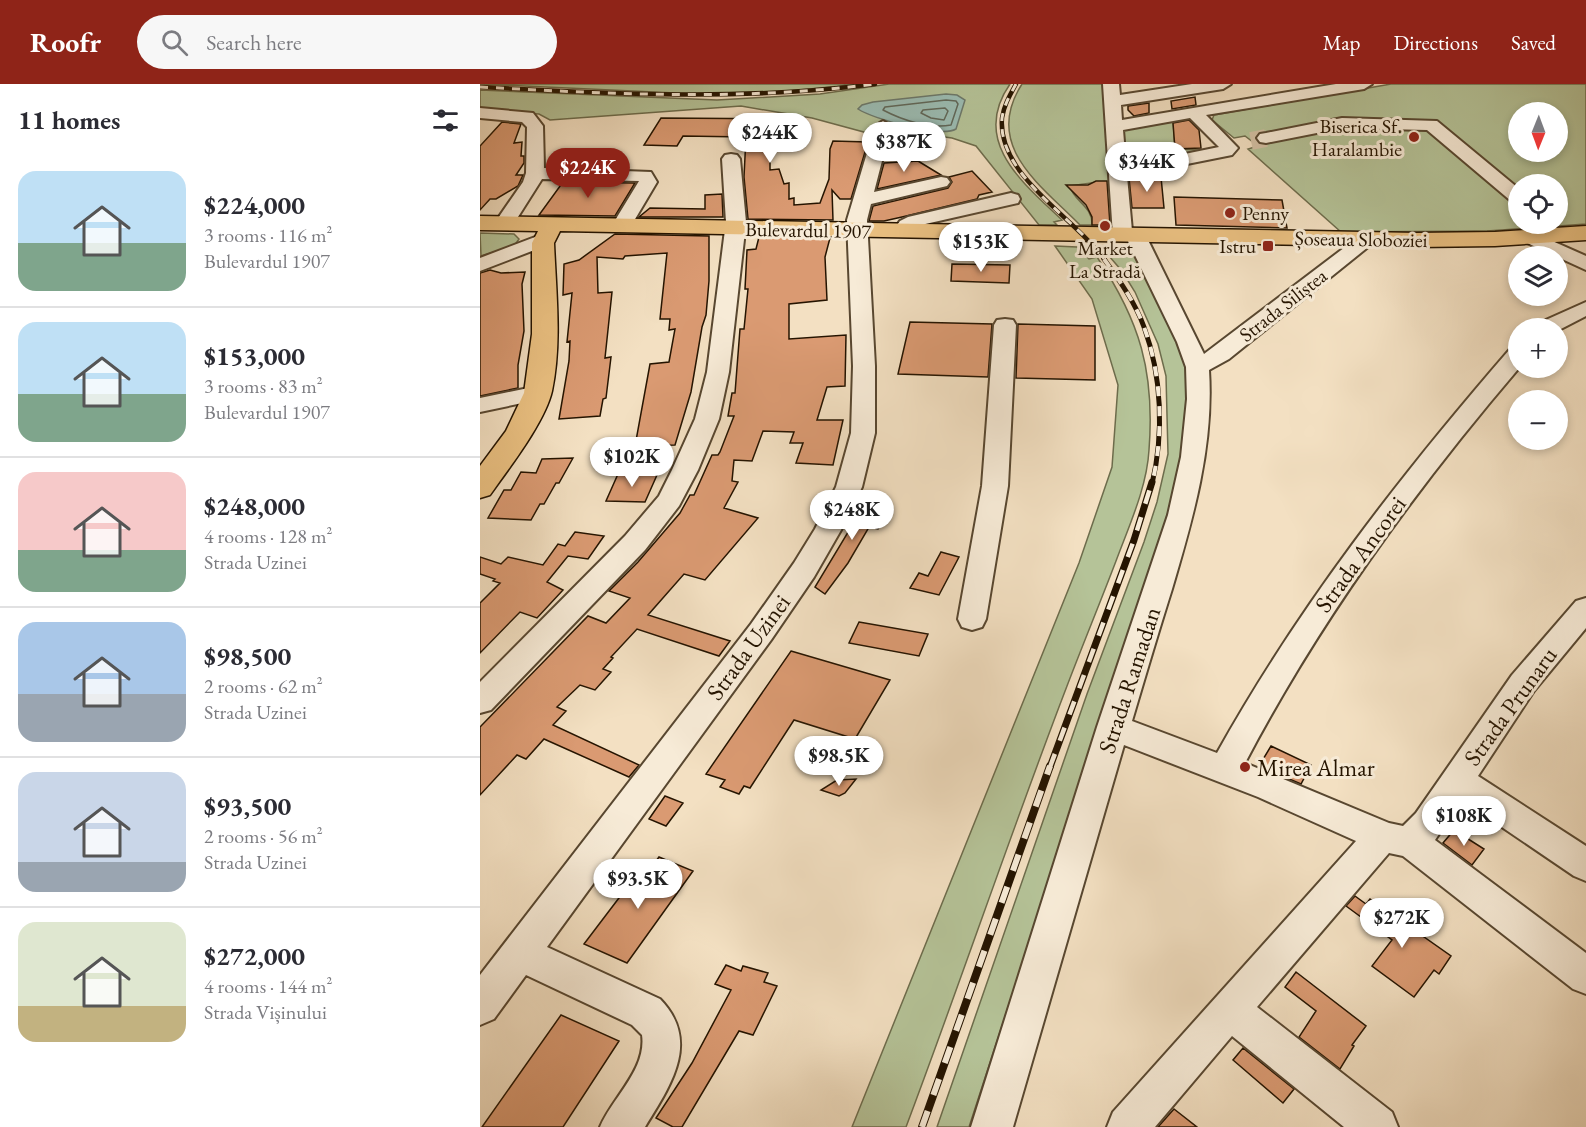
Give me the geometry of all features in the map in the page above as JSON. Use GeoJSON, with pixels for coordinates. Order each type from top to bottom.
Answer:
{"type":"FeatureCollection","features":[{"type":"Feature","properties":{"kind":"main road","name":"Bulevardul 1907"},"geometry":{"type":"LineString","coordinates":[[480,223],[504,224],[548,233],[621,227],[1129,236]]}},
{"type":"Feature","properties":{"kind":"main road"},"geometry":{"type":"LineString","coordinates":[[480,488],[519,432],[538,393],[545,334],[548,233]]}},
{"type":"Feature","properties":{"kind":"main road","name":"Șoseaua Sloboziei"},"geometry":{"type":"LineString","coordinates":[[1568,233],[1586,233]]}},
{"type":"Feature","properties":{"kind":"main road","name":"Șoseaua Sloboziei"},"geometry":{"type":"LineString","coordinates":[[1129,236],[1464,240],[1526,234]]}},
{"type":"Feature","properties":{"kind":"street"},"geometry":{"type":"LineString","coordinates":[[1129,236],[1118,173],[1112,92],[1228,84]]}},
{"type":"Feature","properties":{"kind":"street"},"geometry":{"type":"LineString","coordinates":[[1268,84],[1285,97]]}},
{"type":"Feature","properties":{"kind":"street"},"geometry":{"type":"LineString","coordinates":[[1114,126],[1364,84]]}},
{"type":"Feature","properties":{"kind":"street"},"geometry":{"type":"LineString","coordinates":[[480,113],[513,115],[532,121],[535,126],[535,173],[529,188],[504,224]]}},
{"type":"Feature","properties":{"kind":"street"},"geometry":{"type":"LineString","coordinates":[[1118,173],[1226,151],[1234,144],[1194,113]]}},
{"type":"Feature","properties":{"kind":"street"},"geometry":{"type":"LineString","coordinates":[[1266,138],[1341,123],[1431,125],[1508,190]]}},
{"type":"Feature","properties":{"kind":"street","name":"Strada Uzinei"},"geometry":{"type":"LineString","coordinates":[[480,1006],[767,623],[804,570],[842,503],[855,469],[862,433],[864,366],[857,220],[883,126]]}},
{"type":"Feature","properties":{"kind":"street"},"geometry":{"type":"LineString","coordinates":[[480,701],[635,543],[659,514],[678,485],[702,431],[715,384],[735,229],[731,159]]}},
{"type":"Feature","properties":{"kind":"street"},"geometry":{"type":"LineString","coordinates":[[535,173],[647,177],[648,182],[621,227]]}},
{"type":"Feature","properties":{"kind":"street"},"geometry":{"type":"LineString","coordinates":[[863,200],[941,182]]}},
{"type":"Feature","properties":{"kind":"street"},"geometry":{"type":"LineString","coordinates":[[902,232],[907,225],[915,221],[1011,199]]}},
{"type":"Feature","properties":{"kind":"street"},"geometry":{"type":"LineString","coordinates":[[480,265],[548,233]]}},
{"type":"Feature","properties":{"kind":"street"},"geometry":{"type":"LineString","coordinates":[[1549,234],[1586,264]]}},
{"type":"Feature","properties":{"kind":"street","name":"Strada Ramadan"},"geometry":{"type":"LineString","coordinates":[[992,1127],[1189,482],[1199,408],[1197,367],[1188,342],[1129,236]]}},
{"type":"Feature","properties":{"kind":"street","name":"Strada Siliștea"},"geometry":{"type":"LineString","coordinates":[[1197,367],[1221,354],[1368,239]]}},
{"type":"Feature","properties":{"kind":"street"},"geometry":{"type":"LineString","coordinates":[[1566,318],[1586,308]]}},
{"type":"Feature","properties":{"kind":"street"},"geometry":{"type":"LineString","coordinates":[[972,619],[995,486],[1005,324]]}},
{"type":"Feature","properties":{"kind":"street","name":"Strada Ancorei"},"geometry":{"type":"LineString","coordinates":[[1225,769],[1252,717],[1353,558],[1508,366]]}},
{"type":"Feature","properties":{"kind":"street"},"geometry":{"type":"LineString","coordinates":[[480,405],[538,393]]}},
{"type":"Feature","properties":{"kind":"street","name":"Strada Prunaru"},"geometry":{"type":"LineString","coordinates":[[1396,838],[1419,834],[1523,683],[1575,640],[1586,608]]}},
{"type":"Feature","properties":{"kind":"street"},"geometry":{"type":"LineString","coordinates":[[1113,727],[1396,838],[1586,976]]}},
{"type":"Feature","properties":{"kind":"street"},"geometry":{"type":"LineString","coordinates":[[1457,779],[1586,865]]}},
{"type":"Feature","properties":{"kind":"street"},"geometry":{"type":"LineString","coordinates":[[1128,1127],[1230,1010],[1396,838]]}},
{"type":"Feature","properties":{"kind":"street"},"geometry":{"type":"LineString","coordinates":[[520,953],[646,1012],[661,1028],[663,1042],[659,1062],[621,1127]]}},
{"type":"Feature","properties":{"kind":"street"},"geometry":{"type":"LineString","coordinates":[[1230,1010],[1377,1127]]}},
{"type":"Feature","properties":{"kind":"green space"},"geometry":{"type":"Polygon","coordinates":[[[480,84],[860,84],[719,95],[480,84]]]}},
{"type":"Feature","properties":{"kind":"green space"},"geometry":{"type":"Polygon","coordinates":[[[889,84],[1010,84],[999,105],[996,124],[999,142],[1006,160],[1018,176],[1062,220],[1054,222],[1057,225],[1039,225],[976,146],[952,138],[878,128],[875,135],[812,118],[741,106],[550,120],[539,114],[480,110],[480,90],[717,100],[820,94],[889,84]]]}},
{"type":"Feature","properties":{"kind":"green space"},"geometry":{"type":"Polygon","coordinates":[[[1022,84],[1110,84],[1114,182],[1070,186],[1089,213],[1092,225],[1080,225],[1049,195],[1021,163],[1012,145],[1009,127],[1011,106],[1022,84]]]}},
{"type":"Feature","properties":{"kind":"green space"},"geometry":{"type":"Polygon","coordinates":[[[1391,84],[1586,84],[1586,224],[1568,225],[1568,174],[1508,174],[1508,230],[1341,232],[1248,149],[1258,146],[1245,136],[1234,138],[1212,120],[1214,115],[1391,84]]]}},
{"type":"Feature","properties":{"kind":"green space"},"geometry":{"type":"Polygon","coordinates":[[[1173,120],[1175,149],[1201,150],[1191,155],[1125,165],[1122,131],[1173,120]]]}},
{"type":"Feature","properties":{"kind":"green space"},"geometry":{"type":"Polygon","coordinates":[[[480,233],[514,234],[519,239],[514,246],[481,256],[480,233]]]}},
{"type":"Feature","properties":{"kind":"green space"},"geometry":{"type":"Polygon","coordinates":[[[1055,246],[1077,247],[1089,259],[1097,257],[1112,280],[1134,326],[1147,372],[1149,396],[1149,450],[1145,478],[1132,520],[1046,741],[906,1127],[852,1127],[1079,563],[1112,467],[1118,385],[1092,299],[1055,246]]]}},
{"type":"Feature","properties":{"kind":"green space"},"geometry":{"type":"Polygon","coordinates":[[[1102,248],[1135,254],[1177,339],[1186,367],[1189,389],[1189,412],[1182,460],[1157,550],[969,1127],[937,1127],[1087,694],[1144,542],[1157,502],[1168,454],[1166,376],[1158,344],[1135,292],[1122,271],[1102,248]]]}},
{"type":"Feature","properties":{"kind":"water"},"geometry":{"type":"Polygon","coordinates":[[[946,94],[957,95],[965,100],[956,129],[948,131],[907,126],[878,118],[858,109],[862,105],[873,102],[946,94]]]}},
{"type":"Feature","properties":{"kind":"building"},"geometry":{"type":"Polygon","coordinates":[[[1195,97],[1196,105],[1172,109],[1171,101],[1195,97]]]}},
{"type":"Feature","properties":{"kind":"building"},"geometry":{"type":"Polygon","coordinates":[[[1149,103],[1149,113],[1134,116],[1128,110],[1128,106],[1149,103]]]}},
{"type":"Feature","properties":{"kind":"building"},"geometry":{"type":"Polygon","coordinates":[[[661,118],[799,119],[791,137],[770,137],[770,170],[779,169],[784,184],[789,183],[789,199],[794,198],[794,205],[820,203],[829,179],[830,149],[833,141],[868,142],[851,199],[840,199],[832,190],[833,220],[748,219],[744,177],[746,137],[683,136],[677,146],[644,145],[661,118]]]}},
{"type":"Feature","properties":{"kind":"building"},"geometry":{"type":"Polygon","coordinates":[[[1189,120],[1199,130],[1201,148],[1175,149],[1173,123],[1189,120]]]}},
{"type":"Feature","properties":{"kind":"building"},"geometry":{"type":"Polygon","coordinates":[[[502,122],[521,124],[514,143],[522,142],[521,156],[524,156],[524,163],[516,175],[523,175],[518,186],[496,199],[490,199],[480,210],[480,146],[502,122]]]}},
{"type":"Feature","properties":{"kind":"building"},"geometry":{"type":"Polygon","coordinates":[[[918,161],[941,175],[877,189],[884,163],[918,161]]]}},
{"type":"Feature","properties":{"kind":"building"},"geometry":{"type":"Polygon","coordinates":[[[972,171],[992,192],[979,195],[977,199],[902,217],[884,221],[869,221],[873,206],[948,188],[952,182],[949,177],[972,171]]]}},
{"type":"Feature","properties":{"kind":"building"},"geometry":{"type":"Polygon","coordinates":[[[1161,177],[1164,208],[1132,208],[1129,178],[1161,177]]]}},
{"type":"Feature","properties":{"kind":"building"},"geometry":{"type":"Polygon","coordinates":[[[1096,181],[1107,181],[1110,225],[1092,225],[1092,217],[1086,205],[1066,185],[1088,185],[1096,181]]]}},
{"type":"Feature","properties":{"kind":"building"},"geometry":{"type":"Polygon","coordinates":[[[563,182],[635,183],[615,216],[539,215],[563,182]]]}},
{"type":"Feature","properties":{"kind":"building"},"geometry":{"type":"Polygon","coordinates":[[[722,194],[723,217],[639,217],[650,208],[705,209],[705,195],[722,194]]]}},
{"type":"Feature","properties":{"kind":"building","name":"Penny"},"geometry":{"type":"Polygon","coordinates":[[[1174,197],[1282,200],[1287,228],[1176,225],[1174,197]]]}},
{"type":"Feature","properties":{"kind":"building"},"geometry":{"type":"Polygon","coordinates":[[[615,234],[709,236],[706,315],[691,392],[675,445],[635,446],[650,364],[669,362],[675,329],[669,330],[670,319],[660,319],[667,253],[625,256],[623,259],[597,257],[598,293],[612,292],[605,358],[611,357],[606,398],[603,399],[600,416],[559,419],[569,361],[570,341],[567,342],[572,293],[563,295],[564,264],[579,260],[615,234]]]}},
{"type":"Feature","properties":{"kind":"building"},"geometry":{"type":"Polygon","coordinates":[[[759,237],[830,238],[825,257],[827,300],[789,304],[789,339],[846,335],[845,386],[827,387],[817,420],[843,420],[833,465],[796,463],[803,443],[790,443],[794,432],[763,431],[752,461],[734,460],[732,481],[738,482],[724,508],[758,518],[705,580],[684,574],[648,615],[730,641],[719,656],[637,629],[611,657],[613,658],[603,669],[611,672],[595,690],[580,685],[557,707],[566,711],[553,725],[639,765],[629,777],[544,739],[526,759],[517,755],[480,795],[480,727],[588,616],[606,623],[630,598],[609,591],[638,562],[680,513],[690,495],[694,495],[712,455],[718,455],[720,452],[734,416],[728,416],[732,393],[735,393],[740,329],[744,329],[748,289],[745,289],[747,250],[756,249],[759,237]]]}},
{"type":"Feature","properties":{"kind":"building"},"geometry":{"type":"Polygon","coordinates":[[[952,264],[1010,265],[1009,283],[951,281],[952,264]]]}},
{"type":"Feature","properties":{"kind":"building"},"geometry":{"type":"Polygon","coordinates":[[[490,270],[501,273],[525,272],[522,284],[524,331],[518,365],[518,388],[480,396],[480,273],[490,270]]]}},
{"type":"Feature","properties":{"kind":"building"},"geometry":{"type":"Polygon","coordinates":[[[910,322],[992,324],[988,377],[898,374],[910,322]]]}},
{"type":"Feature","properties":{"kind":"building"},"geometry":{"type":"Polygon","coordinates":[[[1018,324],[1095,326],[1095,380],[1016,378],[1018,324]]]}},
{"type":"Feature","properties":{"kind":"building"},"geometry":{"type":"Polygon","coordinates":[[[573,458],[559,483],[556,483],[544,504],[540,504],[531,520],[488,518],[504,490],[511,490],[521,472],[536,473],[542,459],[573,458]]]}},
{"type":"Feature","properties":{"kind":"building"},"geometry":{"type":"Polygon","coordinates":[[[618,474],[657,475],[645,502],[606,501],[618,474]]]}},
{"type":"Feature","properties":{"kind":"building"},"geometry":{"type":"Polygon","coordinates":[[[862,501],[890,507],[878,529],[869,527],[848,563],[825,594],[815,587],[853,524],[849,523],[862,501]]]}},
{"type":"Feature","properties":{"kind":"building"},"geometry":{"type":"Polygon","coordinates":[[[575,532],[604,536],[588,559],[568,556],[547,582],[563,590],[537,618],[520,612],[480,653],[480,603],[500,583],[480,574],[480,557],[501,564],[508,557],[543,565],[558,544],[565,546],[575,532]]]}},
{"type":"Feature","properties":{"kind":"building"},"geometry":{"type":"Polygon","coordinates":[[[941,552],[959,557],[939,595],[910,588],[919,573],[928,576],[941,552]]]}},
{"type":"Feature","properties":{"kind":"building"},"geometry":{"type":"Polygon","coordinates":[[[859,622],[928,634],[919,656],[849,643],[859,622]]]}},
{"type":"Feature","properties":{"kind":"building"},"geometry":{"type":"Polygon","coordinates":[[[791,651],[890,680],[855,739],[794,720],[750,788],[744,786],[739,794],[720,787],[725,780],[706,774],[791,651]]]}},
{"type":"Feature","properties":{"kind":"building"},"geometry":{"type":"Polygon","coordinates":[[[1271,746],[1311,765],[1301,784],[1259,766],[1271,746]]]}},
{"type":"Feature","properties":{"kind":"building"},"geometry":{"type":"Polygon","coordinates":[[[856,779],[845,793],[839,796],[821,790],[837,780],[856,779]]]}},
{"type":"Feature","properties":{"kind":"building"},"geometry":{"type":"Polygon","coordinates":[[[665,796],[683,803],[666,826],[649,819],[665,796]]]}},
{"type":"Feature","properties":{"kind":"building"},"geometry":{"type":"Polygon","coordinates":[[[1454,830],[1484,849],[1472,865],[1443,843],[1454,830]]]}},
{"type":"Feature","properties":{"kind":"building"},"geometry":{"type":"Polygon","coordinates":[[[659,857],[693,871],[627,963],[584,944],[644,865],[651,868],[659,857]]]}},
{"type":"Feature","properties":{"kind":"building"},"geometry":{"type":"Polygon","coordinates":[[[1355,896],[1366,904],[1370,899],[1451,956],[1439,974],[1434,970],[1414,997],[1372,966],[1392,940],[1346,906],[1355,896]]]}},
{"type":"Feature","properties":{"kind":"building"},"geometry":{"type":"Polygon","coordinates":[[[726,965],[741,971],[743,966],[768,973],[764,982],[777,986],[753,1035],[739,1031],[682,1127],[673,1127],[656,1118],[692,1063],[731,990],[715,984],[726,965]]]}},
{"type":"Feature","properties":{"kind":"building"},"geometry":{"type":"Polygon","coordinates":[[[1296,972],[1366,1026],[1352,1045],[1354,1046],[1340,1069],[1299,1037],[1316,1011],[1285,987],[1296,972]]]}},
{"type":"Feature","properties":{"kind":"building"},"geometry":{"type":"Polygon","coordinates":[[[561,1015],[619,1041],[563,1127],[482,1127],[561,1015]]]}},
{"type":"Feature","properties":{"kind":"building"},"geometry":{"type":"Polygon","coordinates":[[[1243,1048],[1294,1089],[1283,1103],[1233,1060],[1243,1048]]]}},
{"type":"Feature","properties":{"kind":"building"},"geometry":{"type":"Polygon","coordinates":[[[1174,1109],[1197,1127],[1158,1127],[1174,1109]]]}},
{"type":"Feature","properties":{"kind":"tunnel"},"geometry":{"type":"LineString","coordinates":[[1251,141],[1266,138]]}},
{"type":"Feature","properties":{"kind":"railway"},"geometry":{"type":"LineString","coordinates":[[480,87],[628,94],[727,94],[776,93],[875,84]]}},
{"type":"Feature","properties":{"kind":"railway"},"geometry":{"type":"LineString","coordinates":[[1016,84],[1002,118],[1004,139],[1012,159],[1041,195],[1092,244],[1105,260]]}},
{"type":"Feature","properties":{"kind":"railway"},"geometry":{"type":"LineString","coordinates":[[1104,259],[1136,309],[1155,365],[1159,425],[1152,484]]}},
{"type":"Feature","properties":{"kind":"railway"},"geometry":{"type":"LineString","coordinates":[[1050,767],[1134,540],[1152,482]]}},
{"type":"Feature","properties":{"kind":"railway"},"geometry":{"type":"LineString","coordinates":[[922,1127],[1050,766]]}},
{"type":"Feature","properties":{"kind":"place","name":"Biserica Sf. Haralambie"},"geometry":{"type":"Point","coordinates":[1414,137]}},
{"type":"Feature","properties":{"kind":"place","name":"Penny"},"geometry":{"type":"Point","coordinates":[1230,213]}},
{"type":"Feature","properties":{"kind":"place","name":"Market La Stradă"},"geometry":{"type":"Point","coordinates":[1105,226]}},
{"type":"Feature","properties":{"kind":"place","name":"Istru"},"geometry":{"type":"Point","coordinates":[1268,246]}},
{"type":"Feature","properties":{"kind":"place","name":"Mirea Almar"},"geometry":{"type":"Point","coordinates":[1245,767]}}]}
